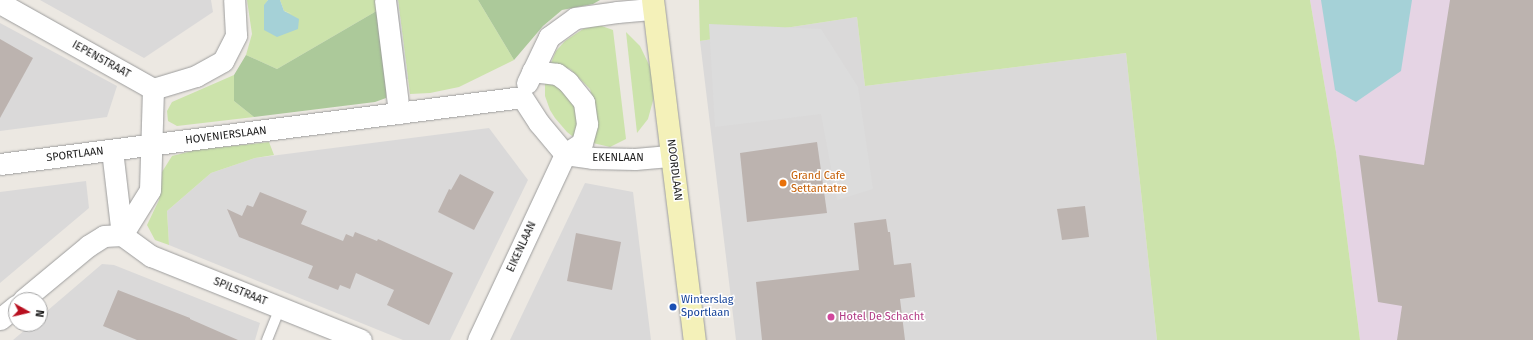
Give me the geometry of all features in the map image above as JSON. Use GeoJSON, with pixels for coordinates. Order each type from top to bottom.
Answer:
{"type":"FeatureCollection","features":[{"type":"Feature","properties":{"kind":"street"},"geometry":{"type":"LineString","coordinates":[[122,236],[150,190],[153,89],[196,76],[223,61],[236,35],[234,0]]}},
{"type":"Feature","properties":{"kind":"street"},"geometry":{"type":"LineString","coordinates":[[385,0],[399,113]]}},
{"type":"Feature","properties":{"kind":"street","name":"IEPENSTRAAT"},"geometry":{"type":"LineString","coordinates":[[0,3],[153,89]]}},
{"type":"Feature","properties":{"kind":"street"},"geometry":{"type":"LineString","coordinates":[[566,154],[539,123],[522,97],[532,71],[549,36],[575,18],[617,12],[654,4]]}},
{"type":"Feature","properties":{"kind":"street","name":"NOORDLAAN"},"geometry":{"type":"LineString","coordinates":[[654,4],[695,340]]}},
{"type":"Feature","properties":{"kind":"street","name":"EIKENLAAN"},"geometry":{"type":"LineString","coordinates":[[478,340],[566,154],[582,143],[588,124],[584,102],[568,82],[557,74],[532,71]]}},
{"type":"Feature","properties":{"kind":"street","name":"HOVENIERSLAAN"},"geometry":{"type":"LineString","coordinates":[[151,146],[522,97]]}},
{"type":"Feature","properties":{"kind":"street","name":"SPORTLAAN"},"geometry":{"type":"LineString","coordinates":[[0,164],[151,146]]}},
{"type":"Feature","properties":{"kind":"street"},"geometry":{"type":"LineString","coordinates":[[112,150],[122,236]]}},
{"type":"Feature","properties":{"kind":"street","name":"EKENLAAN"},"geometry":{"type":"LineString","coordinates":[[566,154],[592,158],[635,159],[672,156]]}},
{"type":"Feature","properties":{"kind":"street"},"geometry":{"type":"LineString","coordinates":[[33,292],[88,246],[104,236],[122,236]]}},
{"type":"Feature","properties":{"kind":"street","name":"SPILSTRAAT"},"geometry":{"type":"LineString","coordinates":[[122,236],[151,256],[361,340]]}},
{"type":"Feature","properties":{"kind":"street"},"geometry":{"type":"LineString","coordinates":[[0,320],[8,313]]}},
{"type":"Feature","properties":{"kind":"lane"},"geometry":{"type":"LineString","coordinates":[[267,340],[280,308]]}},
{"type":"Feature","properties":{"kind":"shaded area"},"geometry":{"type":"Polygon","coordinates":[[[40,0],[211,0],[213,12],[144,58],[40,0]]]}},
{"type":"Feature","properties":{"kind":"shaded area"},"geometry":{"type":"Polygon","coordinates":[[[389,0],[398,0],[408,79],[399,80],[389,0]]]}},
{"type":"Feature","properties":{"kind":"shaded area"},"geometry":{"type":"Polygon","coordinates":[[[1310,0],[1533,0],[1533,340],[1360,340],[1336,152],[1310,0]]]}},
{"type":"Feature","properties":{"kind":"shaded area"},"geometry":{"type":"Polygon","coordinates":[[[857,17],[865,86],[1126,53],[1157,340],[736,340],[700,41],[857,17]]]}},
{"type":"Feature","properties":{"kind":"shaded area"},"geometry":{"type":"Polygon","coordinates":[[[0,23],[117,86],[107,117],[0,131],[0,23]]]}},
{"type":"Feature","properties":{"kind":"shaded area"},"geometry":{"type":"Polygon","coordinates":[[[709,24],[821,29],[858,87],[873,189],[837,200],[821,114],[715,127],[709,24]]]}},
{"type":"Feature","properties":{"kind":"shaded area"},"geometry":{"type":"Polygon","coordinates":[[[489,128],[528,180],[450,340],[403,340],[169,245],[167,211],[211,173],[255,158],[489,128]]]}},
{"type":"Feature","properties":{"kind":"shaded area"},"geometry":{"type":"Polygon","coordinates":[[[86,181],[89,208],[0,283],[0,192],[86,181]]]}},
{"type":"Feature","properties":{"kind":"shaded area"},"geometry":{"type":"Polygon","coordinates":[[[585,183],[633,192],[651,340],[510,340],[585,183]]]}},
{"type":"Feature","properties":{"kind":"shaded area"},"geometry":{"type":"Polygon","coordinates":[[[102,264],[114,265],[260,323],[255,340],[13,340],[22,332],[48,332],[48,310],[102,264]]]}},
{"type":"Feature","properties":{"kind":"green space"},"geometry":{"type":"Polygon","coordinates":[[[247,0],[268,0],[264,6],[293,14],[284,11],[280,0],[378,0],[380,9],[277,69],[246,55],[252,34],[247,0]]]}},
{"type":"Feature","properties":{"kind":"green space"},"geometry":{"type":"Polygon","coordinates":[[[398,0],[478,0],[514,60],[459,87],[430,93],[410,94],[398,0]]]}},
{"type":"Feature","properties":{"kind":"green space"},"geometry":{"type":"Polygon","coordinates":[[[478,0],[600,0],[593,4],[562,10],[543,26],[514,60],[478,0]]]}},
{"type":"Feature","properties":{"kind":"green space"},"geometry":{"type":"Polygon","coordinates":[[[699,0],[1310,0],[1336,152],[1360,340],[1157,340],[1126,53],[865,86],[857,17],[700,41],[699,0]]]}},
{"type":"Feature","properties":{"kind":"green space"},"geometry":{"type":"Polygon","coordinates":[[[380,9],[388,75],[386,98],[375,102],[254,117],[234,101],[234,75],[246,55],[277,69],[380,9]]]}},
{"type":"Feature","properties":{"kind":"green space"},"geometry":{"type":"Polygon","coordinates":[[[599,25],[613,30],[626,139],[610,147],[593,143],[596,111],[590,89],[570,69],[551,63],[556,51],[565,41],[583,29],[599,25]]]}},
{"type":"Feature","properties":{"kind":"green space"},"geometry":{"type":"Polygon","coordinates":[[[626,32],[640,46],[652,71],[654,97],[648,119],[637,133],[626,32]]]}},
{"type":"Feature","properties":{"kind":"green space"},"geometry":{"type":"Polygon","coordinates":[[[234,75],[234,101],[254,117],[177,126],[168,121],[167,111],[172,102],[234,75]]]}},
{"type":"Feature","properties":{"kind":"green space"},"geometry":{"type":"Polygon","coordinates":[[[545,79],[557,84],[580,114],[576,139],[567,132],[550,110],[545,96],[545,79]]]}},
{"type":"Feature","properties":{"kind":"green space"},"geometry":{"type":"Polygon","coordinates":[[[269,142],[274,155],[255,158],[211,173],[167,211],[169,245],[155,240],[147,225],[159,200],[162,172],[172,156],[196,150],[269,142]]]}},
{"type":"Feature","properties":{"kind":"water"},"geometry":{"type":"Polygon","coordinates":[[[268,0],[280,0],[284,11],[299,19],[298,29],[277,37],[264,30],[264,5],[268,0]]]}},
{"type":"Feature","properties":{"kind":"water"},"geometry":{"type":"Polygon","coordinates":[[[1321,0],[1412,0],[1401,71],[1356,102],[1335,90],[1321,0]]]}},
{"type":"Feature","properties":{"kind":"building"},"geometry":{"type":"Polygon","coordinates":[[[1450,0],[1533,0],[1533,340],[1397,340],[1402,306],[1378,302],[1359,155],[1424,165],[1450,0]]]}},
{"type":"Feature","properties":{"kind":"building"},"geometry":{"type":"Polygon","coordinates":[[[0,39],[33,58],[0,118],[0,39]]]}},
{"type":"Feature","properties":{"kind":"building","name":"Grand Cafe Settantatre"},"geometry":{"type":"Polygon","coordinates":[[[817,142],[827,213],[747,222],[740,153],[817,142]]]}},
{"type":"Feature","properties":{"kind":"building"},"geometry":{"type":"Polygon","coordinates":[[[460,174],[494,192],[474,230],[438,212],[449,189],[451,190],[460,174]]]}},
{"type":"Feature","properties":{"kind":"building"},"geometry":{"type":"Polygon","coordinates":[[[260,192],[307,211],[301,224],[343,241],[346,234],[353,237],[355,232],[377,241],[378,239],[453,273],[429,325],[387,305],[394,290],[356,273],[350,289],[340,285],[338,290],[308,278],[313,266],[239,237],[227,209],[242,216],[247,205],[253,207],[260,192]]]}},
{"type":"Feature","properties":{"kind":"building"},"geometry":{"type":"Polygon","coordinates":[[[1085,206],[1089,237],[1062,240],[1057,209],[1085,206]]]}},
{"type":"Feature","properties":{"kind":"building","name":"Hotel De Schacht"},"geometry":{"type":"Polygon","coordinates":[[[886,219],[888,232],[890,232],[894,265],[911,263],[915,297],[900,299],[905,340],[762,340],[756,282],[859,270],[854,223],[886,219]]]}},
{"type":"Feature","properties":{"kind":"building"},"geometry":{"type":"Polygon","coordinates":[[[576,233],[621,242],[612,290],[567,281],[576,233]]]}},
{"type":"Feature","properties":{"kind":"building"},"geometry":{"type":"Polygon","coordinates":[[[118,290],[190,318],[238,340],[137,340],[103,326],[118,290]]]}},
{"type":"Feature","properties":{"kind":"place","name":"Grand Cafe Settantatre"},"geometry":{"type":"Point","coordinates":[783,183]}},
{"type":"Feature","properties":{"kind":"place","name":"Winterslag Sportlaan"},"geometry":{"type":"Point","coordinates":[673,307]}},
{"type":"Feature","properties":{"kind":"place","name":"Hotel De Schacht"},"geometry":{"type":"Point","coordinates":[831,317]}}]}
